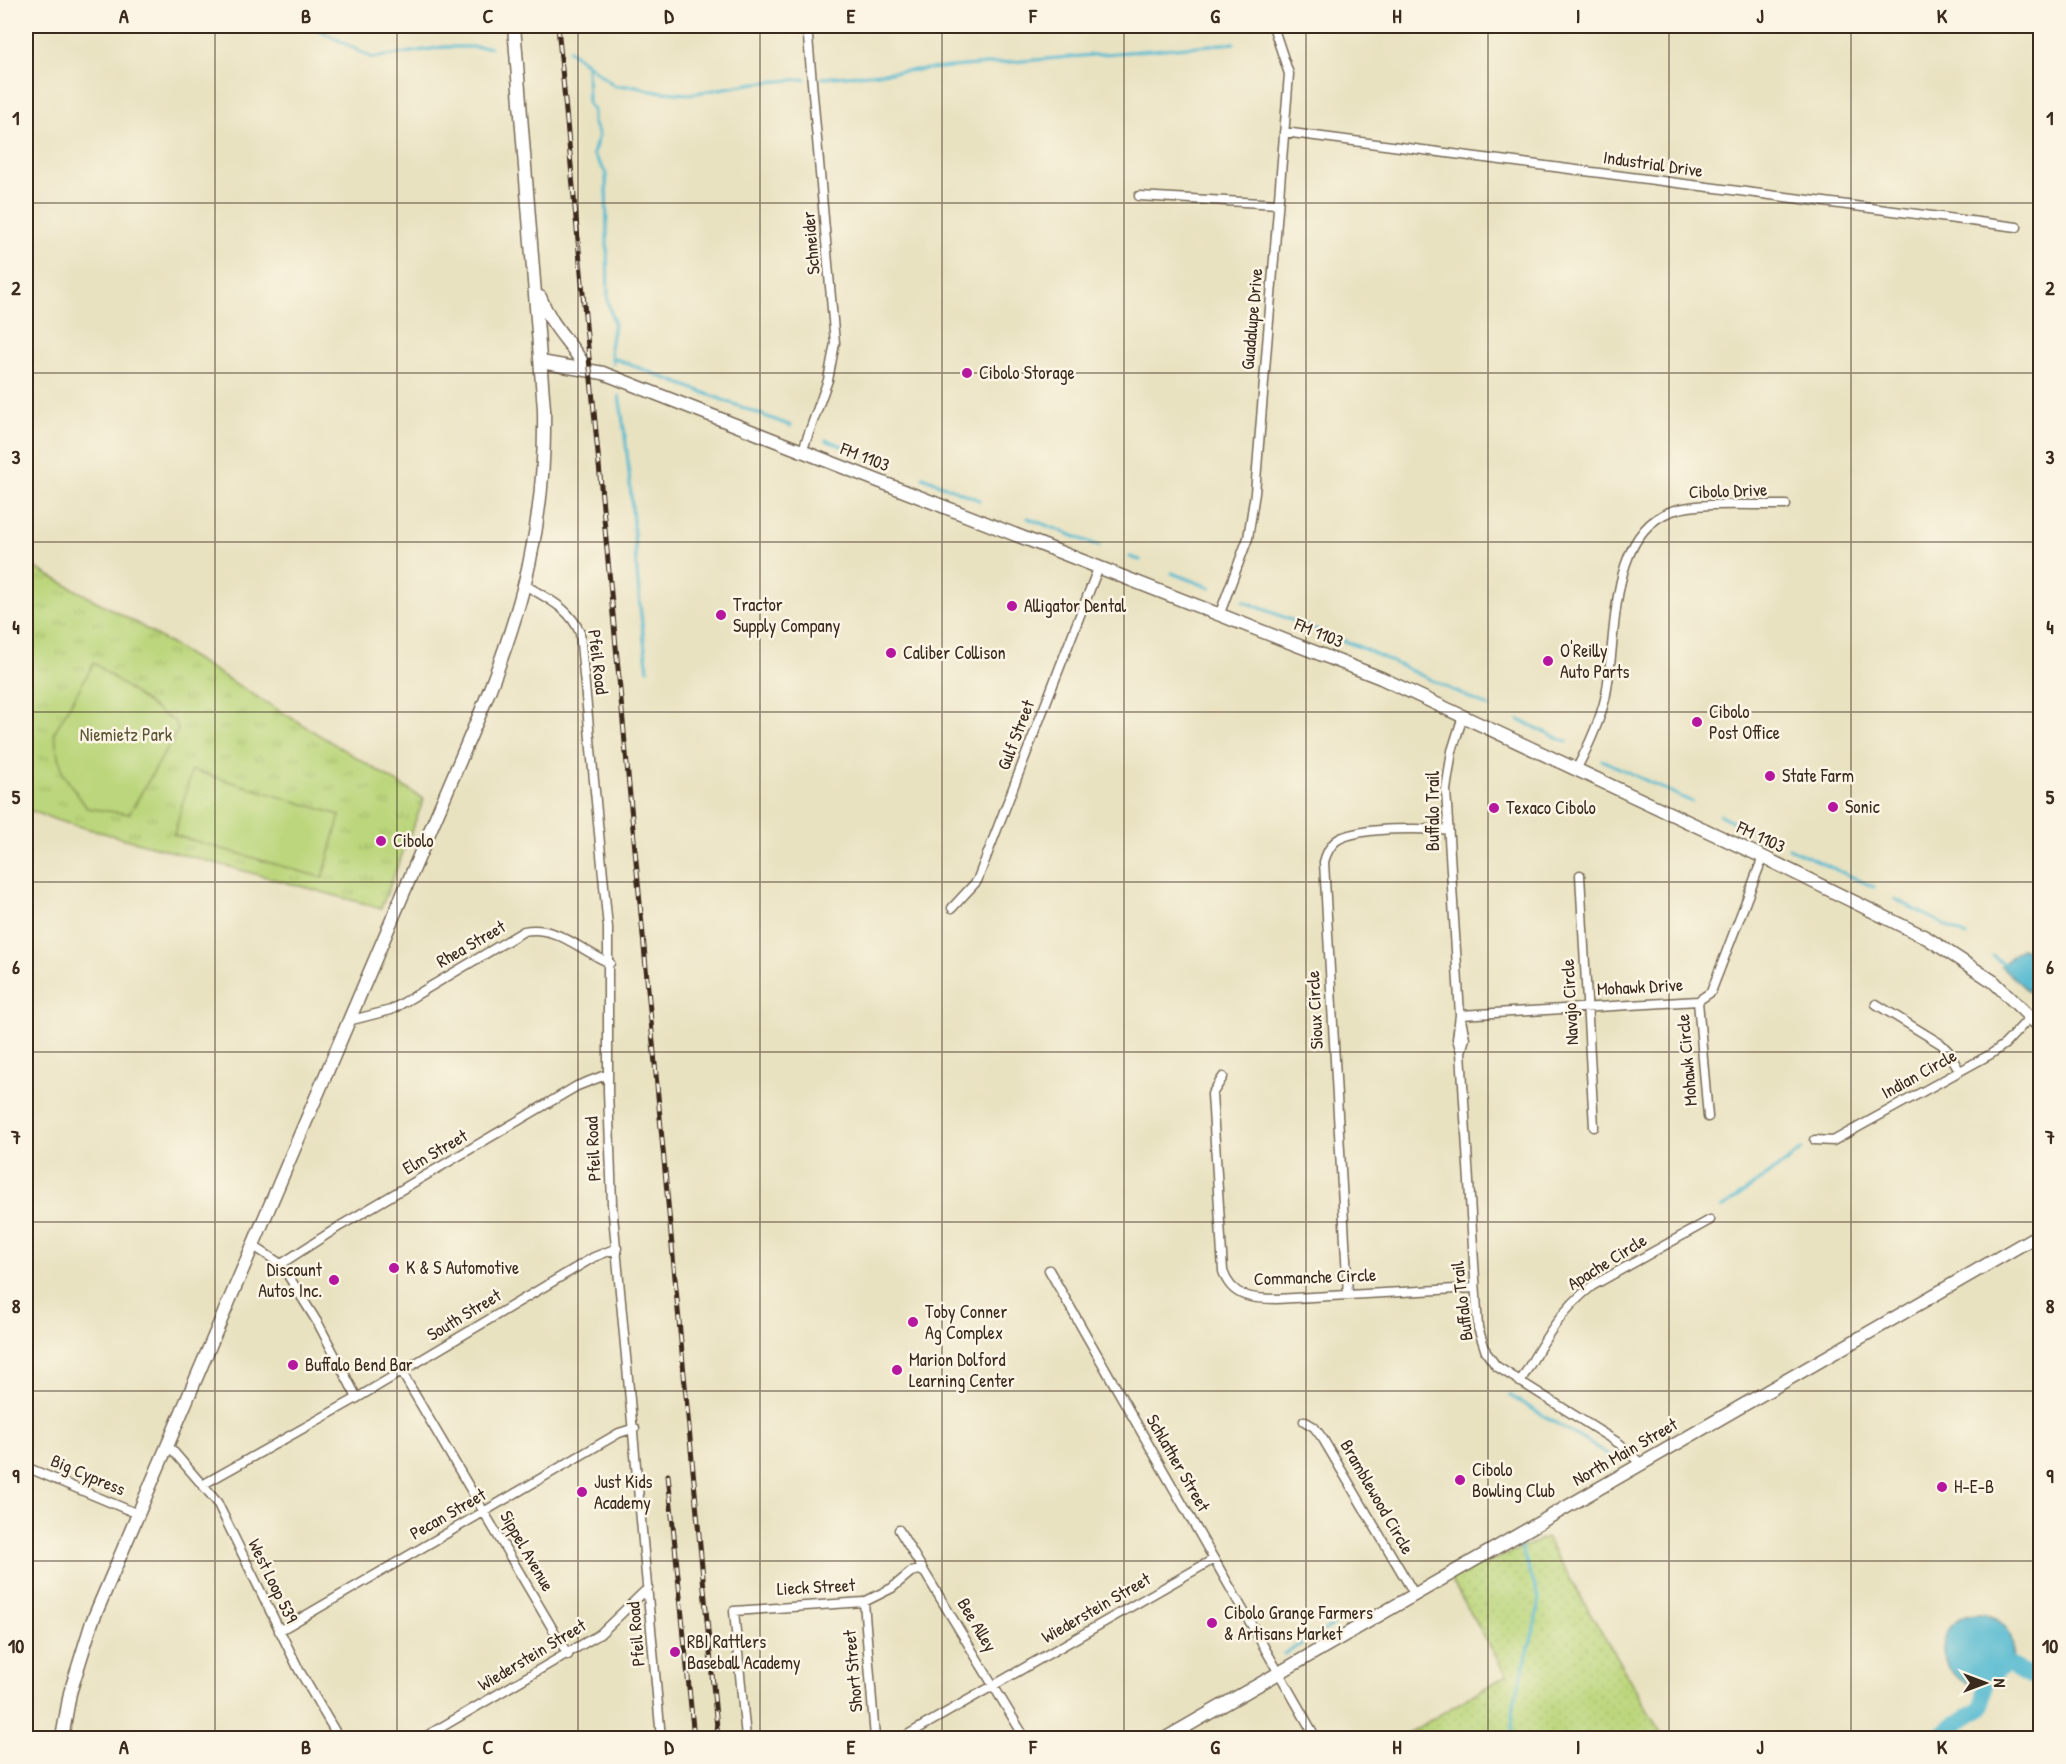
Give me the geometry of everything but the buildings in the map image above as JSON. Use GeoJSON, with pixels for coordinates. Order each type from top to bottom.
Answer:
{"type":"FeatureCollection","features":[{"type":"Feature","properties":{"kind":"main road"},"geometry":{"type":"LineString","coordinates":[[62,1738],[81,1653],[167,1444],[504,654],[525,585],[534,550],[543,479],[545,440],[541,362],[514,26]]}},
{"type":"Feature","properties":{"kind":"main road"},"geometry":{"type":"LineString","coordinates":[[535,284],[555,327],[585,368]]}},
{"type":"Feature","properties":{"kind":"main road","name":"FM 1103"},"geometry":{"type":"LineString","coordinates":[[541,362],[585,368],[1220,613],[1381,678],[1763,857],[1927,938],[1994,982],[2040,1027]]}},
{"type":"Feature","properties":{"kind":"main road","name":"North Main Street"},"geometry":{"type":"LineString","coordinates":[[1166,1738],[2040,1234]]}},
{"type":"Feature","properties":{"kind":"street","name":"Schneider"},"geometry":{"type":"LineString","coordinates":[[802,452],[828,380],[835,343],[807,26]]}},
{"type":"Feature","properties":{"kind":"street","name":"Guadalupe Drive"},"geometry":{"type":"LineString","coordinates":[[1220,613],[1244,553],[1253,514],[1289,74],[1273,26]]}},
{"type":"Feature","properties":{"kind":"street","name":"Industrial Drive"},"geometry":{"type":"LineString","coordinates":[[1284,132],[2017,227]]}},
{"type":"Feature","properties":{"kind":"street"},"geometry":{"type":"LineString","coordinates":[[1139,196],[1278,204]]}},
{"type":"Feature","properties":{"kind":"street","name":"Cibolo Drive"},"geometry":{"type":"LineString","coordinates":[[1576,770],[1589,745],[1603,706],[1622,580],[1629,550],[1639,534],[1653,520],[1672,510],[1692,507],[1786,505]]}},
{"type":"Feature","properties":{"kind":"street","name":"Gulf Street"},"geometry":{"type":"LineString","coordinates":[[952,908],[977,881],[1099,566]]}},
{"type":"Feature","properties":{"kind":"street","name":"Pfeil Road"},"geometry":{"type":"LineString","coordinates":[[525,585],[563,608],[575,619],[580,633],[610,963],[609,1148],[661,1738]]}},
{"type":"Feature","properties":{"kind":"street","name":"Buffalo Trail"},"geometry":{"type":"LineString","coordinates":[[1462,716],[1447,774],[1447,829],[1460,1015],[1457,1039],[1461,1052],[1478,1328],[1486,1352],[1496,1366],[1620,1444],[1641,1464]]}},
{"type":"Feature","properties":{"kind":"street","name":"Sioux Circle"},"geometry":{"type":"LineString","coordinates":[[1348,1295],[1324,862],[1329,849],[1342,837],[1364,833],[1447,829]]}},
{"type":"Feature","properties":{"kind":"street","name":"Mohawk Drive"},"geometry":{"type":"LineString","coordinates":[[1460,1015],[1698,1001],[1711,993],[1763,857]]}},
{"type":"Feature","properties":{"kind":"street","name":"Navajo Circle"},"geometry":{"type":"LineString","coordinates":[[1580,875],[1594,1127]]}},
{"type":"Feature","properties":{"kind":"street","name":"Rhea Street"},"geometry":{"type":"LineString","coordinates":[[348,1021],[391,1010],[524,931],[536,929],[560,936],[610,963]]}},
{"type":"Feature","properties":{"kind":"street","name":"Mohawk Circle"},"geometry":{"type":"LineString","coordinates":[[1698,1001],[1708,1117]]}},
{"type":"Feature","properties":{"kind":"street"},"geometry":{"type":"LineString","coordinates":[[1876,1004],[1941,1044],[1959,1070]]}},
{"type":"Feature","properties":{"kind":"street","name":"Indian Circle"},"geometry":{"type":"LineString","coordinates":[[1815,1140],[1833,1141],[1959,1070],[2004,1044],[2031,1016]]}},
{"type":"Feature","properties":{"kind":"street","name":"Elm Street"},"geometry":{"type":"LineString","coordinates":[[281,1264],[340,1226],[577,1086],[608,1074]]}},
{"type":"Feature","properties":{"kind":"street","name":"Commanche Circle"},"geometry":{"type":"LineString","coordinates":[[1223,1077],[1212,1094],[1226,1279],[1240,1295],[1257,1299],[1474,1288]]}},
{"type":"Feature","properties":{"kind":"street","name":"Apache Circle"},"geometry":{"type":"LineString","coordinates":[[1520,1382],[1555,1322],[1574,1300],[1592,1286],[1710,1220]]}},
{"type":"Feature","properties":{"kind":"street"},"geometry":{"type":"LineString","coordinates":[[252,1245],[281,1264],[319,1325],[357,1398]]}},
{"type":"Feature","properties":{"kind":"street","name":"South Street"},"geometry":{"type":"LineString","coordinates":[[204,1484],[357,1398],[594,1257],[617,1248]]}},
{"type":"Feature","properties":{"kind":"street","name":"Schlather Street"},"geometry":{"type":"LineString","coordinates":[[1049,1270],[1316,1738]]}},
{"type":"Feature","properties":{"kind":"street","name":"Sippel Avenue"},"geometry":{"type":"LineString","coordinates":[[401,1371],[568,1655]]}},
{"type":"Feature","properties":{"kind":"street","name":"Bramblewood Circle"},"geometry":{"type":"LineString","coordinates":[[1304,1421],[1314,1427],[1323,1438],[1415,1595]]}},
{"type":"Feature","properties":{"kind":"street","name":"Pecan Street"},"geometry":{"type":"LineString","coordinates":[[279,1631],[619,1433],[635,1428]]}},
{"type":"Feature","properties":{"kind":"street","name":"West Loop 539"},"geometry":{"type":"LineString","coordinates":[[167,1444],[204,1484],[217,1502],[279,1631],[339,1738]]}},
{"type":"Feature","properties":{"kind":"street","name":"Big Cypress"},"geometry":{"type":"LineString","coordinates":[[26,1467],[138,1514]]}},
{"type":"Feature","properties":{"kind":"street","name":"Bee Alley"},"geometry":{"type":"LineString","coordinates":[[899,1530],[1025,1738]]}},
{"type":"Feature","properties":{"kind":"street","name":"Wiederstein Street"},"geometry":{"type":"LineString","coordinates":[[902,1738],[1214,1559]]}},
{"type":"Feature","properties":{"kind":"street","name":"Lieck Street"},"geometry":{"type":"LineString","coordinates":[[746,1738],[734,1611],[864,1602],[892,1588],[911,1572],[920,1570],[925,1573]]}},
{"type":"Feature","properties":{"kind":"street","name":"Wiederstein Street"},"geometry":{"type":"LineString","coordinates":[[423,1738],[568,1655],[600,1634],[648,1588]]}},
{"type":"Feature","properties":{"kind":"street","name":"Short Street"},"geometry":{"type":"LineString","coordinates":[[864,1602],[875,1738]]}},
{"type":"Feature","properties":{"kind":"green space","name":"Niemietz Park"},"geometry":{"type":"Polygon","coordinates":[[[26,563],[133,621],[424,799],[381,908],[59,821],[26,809],[26,563]]]}},
{"type":"Feature","properties":{"kind":"green space"},"geometry":{"type":"Polygon","coordinates":[[[94,663],[166,717],[175,721],[178,730],[129,814],[87,808],[63,774],[54,733],[94,663]]]}},
{"type":"Feature","properties":{"kind":"green space"},"geometry":{"type":"Polygon","coordinates":[[[192,770],[340,815],[323,878],[174,835],[192,770]]]}},
{"type":"Feature","properties":{"kind":"green space"},"geometry":{"type":"Polygon","coordinates":[[[1546,1538],[1664,1738],[1400,1738],[1507,1675],[1450,1578],[1546,1538]]]}},
{"type":"Feature","properties":{"kind":"water"},"geometry":{"type":"Polygon","coordinates":[[[2021,948],[2040,955],[2040,975],[2028,991],[2001,966],[2021,948]]]}},
{"type":"Feature","properties":{"kind":"water"},"geometry":{"type":"Polygon","coordinates":[[[1978,1614],[1991,1617],[2003,1624],[2010,1636],[2013,1649],[2010,1662],[2003,1674],[1991,1681],[1978,1684],[1965,1681],[1953,1674],[1946,1662],[1943,1649],[1946,1636],[1953,1624],[1965,1617],[1978,1614]]]}},
{"type":"Feature","properties":{"kind":"waterway"},"geometry":{"type":"LineString","coordinates":[[312,26],[372,58],[444,47],[490,47]]}},
{"type":"Feature","properties":{"kind":"waterway"},"geometry":{"type":"LineString","coordinates":[[822,78],[1234,43]]}},
{"type":"Feature","properties":{"kind":"waterway"},"geometry":{"type":"LineString","coordinates":[[569,50],[615,86],[636,86],[651,91],[690,94],[755,83],[805,79]]}},
{"type":"Feature","properties":{"kind":"waterway"},"geometry":{"type":"LineString","coordinates":[[587,65],[588,104],[593,110],[593,122],[599,135],[593,154],[606,173],[608,302],[614,323],[610,348],[613,363]]}},
{"type":"Feature","properties":{"kind":"waterway"},"geometry":{"type":"LineString","coordinates":[[613,358],[791,426]]}},
{"type":"Feature","properties":{"kind":"waterway"},"geometry":{"type":"LineString","coordinates":[[619,396],[648,669]]}},
{"type":"Feature","properties":{"kind":"waterway"},"geometry":{"type":"LineString","coordinates":[[826,440],[891,464]]}},
{"type":"Feature","properties":{"kind":"waterway"},"geometry":{"type":"LineString","coordinates":[[923,477],[979,500]]}},
{"type":"Feature","properties":{"kind":"waterway"},"geometry":{"type":"LineString","coordinates":[[1028,518],[1099,546]]}},
{"type":"Feature","properties":{"kind":"waterway"},"geometry":{"type":"LineString","coordinates":[[1130,557],[1140,560]]}},
{"type":"Feature","properties":{"kind":"waterway"},"geometry":{"type":"LineString","coordinates":[[1172,573],[1211,588]]}},
{"type":"Feature","properties":{"kind":"waterway"},"geometry":{"type":"LineString","coordinates":[[1243,601],[1367,650],[1489,707]]}},
{"type":"Feature","properties":{"kind":"waterway"},"geometry":{"type":"LineString","coordinates":[[1519,720],[1567,742]]}},
{"type":"Feature","properties":{"kind":"waterway"},"geometry":{"type":"LineString","coordinates":[[1602,760],[1692,802]]}},
{"type":"Feature","properties":{"kind":"waterway"},"geometry":{"type":"LineString","coordinates":[[1720,815],[1750,830]]}},
{"type":"Feature","properties":{"kind":"waterway"},"geometry":{"type":"LineString","coordinates":[[1789,848],[1874,887]]}},
{"type":"Feature","properties":{"kind":"waterway"},"geometry":{"type":"LineString","coordinates":[[1895,899],[1966,936]]}},
{"type":"Feature","properties":{"kind":"waterway"},"geometry":{"type":"LineString","coordinates":[[1993,956],[2005,965]]}},
{"type":"Feature","properties":{"kind":"waterway"},"geometry":{"type":"LineString","coordinates":[[1722,1208],[1802,1150]]}},
{"type":"Feature","properties":{"kind":"waterway"},"geometry":{"type":"LineString","coordinates":[[1509,1395],[1609,1455],[1612,1459],[1607,1467]]}},
{"type":"Feature","properties":{"kind":"waterway"},"geometry":{"type":"LineString","coordinates":[[1511,1738],[1514,1704],[1535,1625],[1539,1598],[1520,1544]]}},
{"type":"Feature","properties":{"kind":"waterway"},"geometry":{"type":"LineString","coordinates":[[1284,1654],[1335,1624]]}},
{"type":"Feature","properties":{"kind":"waterway"},"geometry":{"type":"LineString","coordinates":[[1934,1738],[1982,1707],[1985,1679],[2008,1664],[2029,1676],[2040,1670]]}},
{"type":"Feature","properties":{"kind":"railway"},"geometry":{"type":"LineString","coordinates":[[558,26],[718,1738]]}},
{"type":"Feature","properties":{"kind":"railway"},"geometry":{"type":"LineString","coordinates":[[668,1475],[694,1738]]}},
{"type":"Feature","properties":{"kind":"place","name":"Cibolo Storage"},"geometry":{"type":"Point","coordinates":[967,373]}},
{"type":"Feature","properties":{"kind":"place","name":"Alligator Dental"},"geometry":{"type":"Point","coordinates":[1012,606]}},
{"type":"Feature","properties":{"kind":"place","name":"Tractor Supply Company"},"geometry":{"type":"Point","coordinates":[721,615]}},
{"type":"Feature","properties":{"kind":"place","name":"Caliber Collison"},"geometry":{"type":"Point","coordinates":[891,653]}},
{"type":"Feature","properties":{"kind":"place","name":"O'Reilly Auto Parts"},"geometry":{"type":"Point","coordinates":[1548,661]}},
{"type":"Feature","properties":{"kind":"place","name":"Cibolo Post Office"},"geometry":{"type":"Point","coordinates":[1697,722]}},
{"type":"Feature","properties":{"kind":"place","name":"State Farm"},"geometry":{"type":"Point","coordinates":[1770,776]}},
{"type":"Feature","properties":{"kind":"place","name":"Sonic"},"geometry":{"type":"Point","coordinates":[1833,807]}},
{"type":"Feature","properties":{"kind":"place","name":"Texaco Cibolo"},"geometry":{"type":"Point","coordinates":[1494,808]}},
{"type":"Feature","properties":{"kind":"place","name":"Cibolo"},"geometry":{"type":"Point","coordinates":[381,841]}},
{"type":"Feature","properties":{"kind":"place","name":"K & S Automotive"},"geometry":{"type":"Point","coordinates":[394,1268]}},
{"type":"Feature","properties":{"kind":"place","name":"Discount Autos Inc."},"geometry":{"type":"Point","coordinates":[334,1280]}},
{"type":"Feature","properties":{"kind":"place","name":"Toby Conner Ag Complex"},"geometry":{"type":"Point","coordinates":[913,1322]}},
{"type":"Feature","properties":{"kind":"place","name":"Buffalo Bend Bar"},"geometry":{"type":"Point","coordinates":[293,1365]}},
{"type":"Feature","properties":{"kind":"place","name":"Marion Dolford Learning Center"},"geometry":{"type":"Point","coordinates":[897,1370]}},
{"type":"Feature","properties":{"kind":"place","name":"Cibolo Bowling Club"},"geometry":{"type":"Point","coordinates":[1460,1480]}},
{"type":"Feature","properties":{"kind":"place","name":"H-E-B"},"geometry":{"type":"Point","coordinates":[1942,1487]}},
{"type":"Feature","properties":{"kind":"place","name":"Just Kids Academy"},"geometry":{"type":"Point","coordinates":[582,1492]}},
{"type":"Feature","properties":{"kind":"place","name":"Cibolo Grange Farmers & Artisans Market"},"geometry":{"type":"Point","coordinates":[1212,1623]}},
{"type":"Feature","properties":{"kind":"place","name":"RBI Rattlers Baseball Academy"},"geometry":{"type":"Point","coordinates":[675,1652]}}]}
